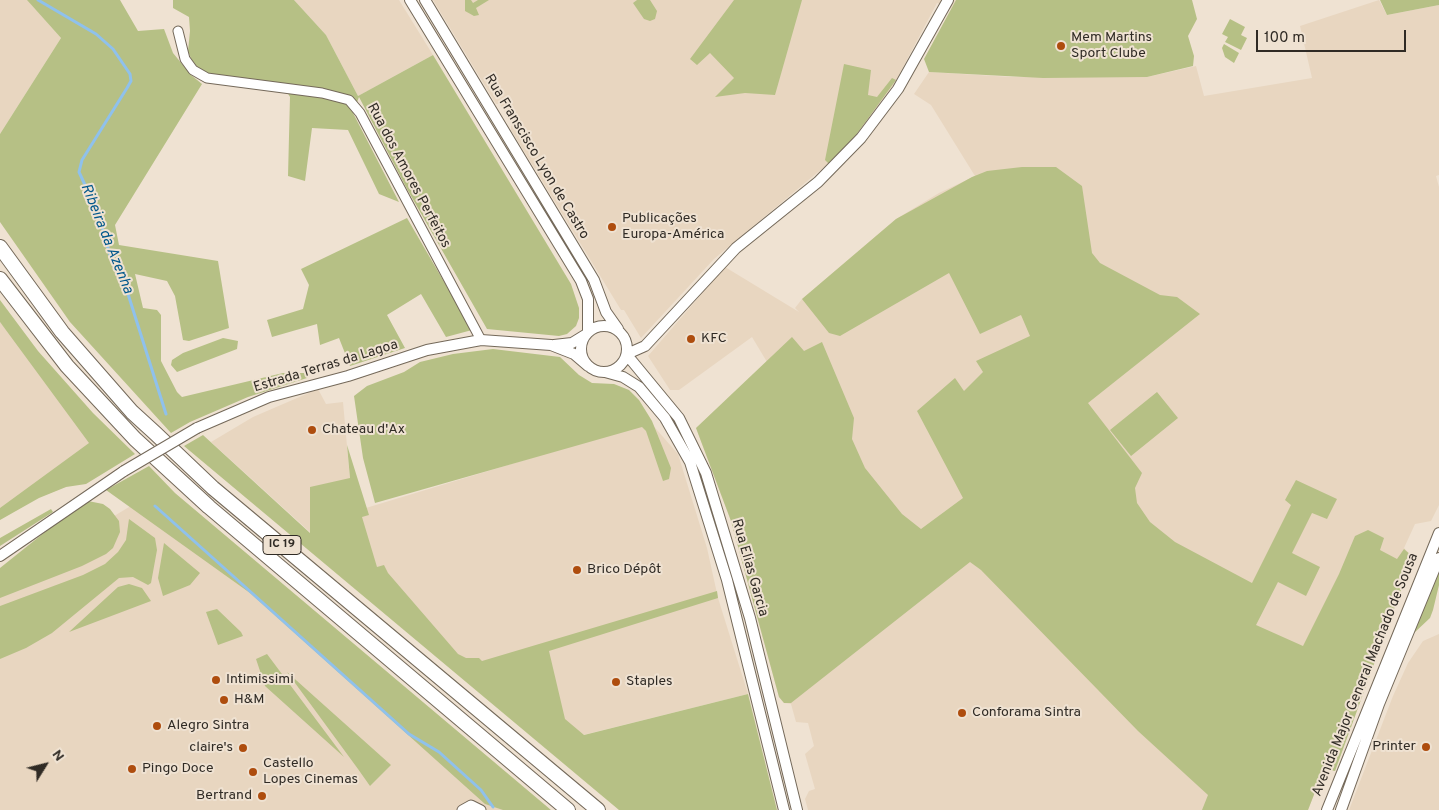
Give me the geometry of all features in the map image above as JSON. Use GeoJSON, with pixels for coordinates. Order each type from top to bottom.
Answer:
{"type":"FeatureCollection","features":[{"type":"Feature","properties":{"kind":"highway","name":"IC 19"},"geometry":{"type":"LineString","coordinates":[[0,247],[62,332],[154,433],[214,488],[598,810]]}},
{"type":"Feature","properties":{"kind":"highway","name":"IC 19"},"geometry":{"type":"LineString","coordinates":[[0,278],[67,366],[135,439],[209,507],[568,810]]}},
{"type":"Feature","properties":{"kind":"street","name":"Rua Franscisco Lyon de Castro"},"geometry":{"type":"LineString","coordinates":[[410,0],[581,282],[588,299],[587,333]]}},
{"type":"Feature","properties":{"kind":"street","name":"Rua Franscisco Lyon de Castro"},"geometry":{"type":"LineString","coordinates":[[425,0],[594,280],[606,312],[618,329]]}},
{"type":"Feature","properties":{"kind":"street"},"geometry":{"type":"LineString","coordinates":[[627,354],[647,344],[736,248],[818,182],[861,138],[898,89],[948,0]]}},
{"type":"Feature","properties":{"kind":"street","name":"Rua dos Amores Perfeitos"},"geometry":{"type":"LineString","coordinates":[[178,31],[185,59],[193,70],[206,78],[322,93],[349,100],[360,113],[481,340]]}},
{"type":"Feature","properties":{"kind":"street"},"geometry":{"type":"LineString","coordinates":[[626,339],[627,354],[621,366],[605,372],[588,366],[581,348],[587,333],[600,326],[618,329],[626,339],[636,344],[647,344]]}},
{"type":"Feature","properties":{"kind":"street","name":"Estrada Terras da Lagoa"},"geometry":{"type":"LineString","coordinates":[[0,556],[24,542],[57,516],[124,471],[196,428],[269,397],[348,376],[427,350],[481,340],[551,345],[572,343],[587,333]]}},
{"type":"Feature","properties":{"kind":"street"},"geometry":{"type":"LineString","coordinates":[[647,344],[641,366],[647,379]]}},
{"type":"Feature","properties":{"kind":"street","name":"Estrada Terras da Lagoa"},"geometry":{"type":"LineString","coordinates":[[551,345],[574,354],[588,366]]}},
{"type":"Feature","properties":{"kind":"street","name":"Rua Elias Garcia"},"geometry":{"type":"LineString","coordinates":[[627,354],[679,418],[706,472],[750,618],[797,810]]}},
{"type":"Feature","properties":{"kind":"street","name":"Rua Elias Garcia"},"geometry":{"type":"LineString","coordinates":[[605,372],[622,376],[639,387],[665,418],[690,462],[727,580],[784,810]]}},
{"type":"Feature","properties":{"kind":"street","name":"Avenida Major General Machado de Sousa"},"geometry":{"type":"LineString","coordinates":[[1328,810],[1439,532]]}},
{"type":"Feature","properties":{"kind":"street","name":"Avenida Major General Machado de Sousa"},"geometry":{"type":"LineString","coordinates":[[1341,810],[1379,704],[1439,558]]}},
{"type":"Feature","properties":{"kind":"street"},"geometry":{"type":"LineString","coordinates":[[462,810],[471,805],[481,810]]}},
{"type":"Feature","properties":{"kind":"shaded area"},"geometry":{"type":"Polygon","coordinates":[[[0,0],[32,0],[30,3],[61,38],[0,134],[0,0]]]}},
{"type":"Feature","properties":{"kind":"shaded area"},"geometry":{"type":"Polygon","coordinates":[[[294,0],[399,0],[433,55],[358,96],[326,35],[294,0]]]}},
{"type":"Feature","properties":{"kind":"shaded area"},"geometry":{"type":"Polygon","coordinates":[[[433,0],[956,0],[951,9],[937,3],[893,86],[876,111],[836,157],[714,259],[641,338],[624,310],[621,310],[511,130],[511,126],[516,121],[510,110],[505,113],[500,104],[496,104],[433,0]]]}},
{"type":"Feature","properties":{"kind":"shaded area"},"geometry":{"type":"Polygon","coordinates":[[[1379,0],[1387,15],[1439,5],[1439,175],[1436,176],[1439,187],[1439,505],[1431,521],[1415,524],[1404,548],[1413,557],[1335,771],[1324,769],[1308,810],[808,810],[805,799],[809,791],[815,789],[805,754],[814,746],[808,723],[796,722],[791,704],[784,703],[779,697],[731,521],[696,428],[767,362],[752,337],[679,390],[670,390],[648,356],[725,267],[799,312],[795,308],[802,299],[896,219],[939,193],[975,176],[931,105],[914,94],[929,72],[1011,77],[1147,77],[1196,66],[1204,96],[1312,78],[1300,26],[1379,0]]]}},
{"type":"Feature","properties":{"kind":"shaded area"},"geometry":{"type":"Polygon","coordinates":[[[0,322],[110,452],[66,487],[37,498],[0,520],[0,322]]]}},
{"type":"Feature","properties":{"kind":"shaded area"},"geometry":{"type":"Polygon","coordinates":[[[318,389],[326,404],[343,402],[350,479],[311,533],[211,442],[253,417],[318,389]]]}},
{"type":"Feature","properties":{"kind":"shaded area"},"geometry":{"type":"Polygon","coordinates":[[[650,422],[678,454],[707,548],[718,598],[748,694],[567,739],[382,601],[356,511],[650,422]]]}},
{"type":"Feature","properties":{"kind":"shaded area"},"geometry":{"type":"Polygon","coordinates":[[[134,504],[254,578],[526,810],[0,810],[0,585],[134,504]]]}},
{"type":"Feature","properties":{"kind":"shaded area"},"geometry":{"type":"Polygon","coordinates":[[[1439,634],[1439,810],[1349,810],[1393,696],[1408,663],[1423,641],[1439,634]]]}},
{"type":"Feature","properties":{"kind":"green space"},"geometry":{"type":"Polygon","coordinates":[[[27,0],[120,0],[138,31],[164,29],[173,53],[191,75],[202,84],[115,225],[119,245],[218,261],[229,328],[189,341],[183,340],[175,296],[167,281],[135,274],[143,308],[157,310],[161,315],[161,361],[177,392],[182,397],[283,373],[305,373],[307,378],[248,397],[190,422],[171,433],[70,322],[0,222],[0,134],[61,38],[27,0]]]}},
{"type":"Feature","properties":{"kind":"green space"},"geometry":{"type":"Polygon","coordinates":[[[173,0],[294,0],[326,35],[358,96],[433,55],[571,284],[579,308],[579,318],[576,326],[567,334],[559,336],[487,329],[407,189],[359,97],[353,113],[399,202],[379,194],[348,130],[312,128],[305,181],[288,176],[290,97],[282,84],[206,73],[194,66],[188,51],[189,17],[173,8],[173,0]]]}},
{"type":"Feature","properties":{"kind":"green space"},"geometry":{"type":"Polygon","coordinates":[[[465,0],[471,0],[473,3],[478,0],[489,0],[476,8],[479,15],[474,16],[465,11],[465,0]]]}},
{"type":"Feature","properties":{"kind":"green space"},"geometry":{"type":"Polygon","coordinates":[[[637,0],[650,0],[657,11],[655,19],[650,21],[644,19],[633,3],[637,0]]]}},
{"type":"Feature","properties":{"kind":"green space"},"geometry":{"type":"Polygon","coordinates":[[[734,0],[802,0],[775,95],[745,93],[715,97],[734,78],[710,53],[697,65],[690,59],[734,0]]]}},
{"type":"Feature","properties":{"kind":"green space","name":"Mem Martins Sport Clube"},"geometry":{"type":"Polygon","coordinates":[[[956,0],[1192,0],[1197,19],[1188,36],[1194,56],[1193,66],[1147,77],[1043,78],[929,72],[924,59],[956,0]]]}},
{"type":"Feature","properties":{"kind":"green space"},"geometry":{"type":"Polygon","coordinates":[[[1380,0],[1439,0],[1439,5],[1387,15],[1380,0]]]}},
{"type":"Feature","properties":{"kind":"green space"},"geometry":{"type":"Polygon","coordinates":[[[1230,19],[1245,27],[1241,35],[1247,38],[1241,50],[1225,42],[1228,37],[1222,34],[1230,19]]]}},
{"type":"Feature","properties":{"kind":"green space"},"geometry":{"type":"Polygon","coordinates":[[[1224,44],[1239,53],[1234,63],[1225,57],[1222,48],[1224,44]]]}},
{"type":"Feature","properties":{"kind":"green space"},"geometry":{"type":"Polygon","coordinates":[[[844,64],[871,70],[868,95],[877,97],[892,78],[896,80],[856,135],[829,164],[825,160],[844,64]]]}},
{"type":"Feature","properties":{"kind":"green space"},"geometry":{"type":"Polygon","coordinates":[[[1022,167],[1056,167],[1082,186],[1092,253],[1100,263],[1160,295],[1177,297],[1200,314],[1088,403],[1142,473],[1135,488],[1137,503],[1150,522],[1175,542],[1252,583],[1291,505],[1285,500],[1296,480],[1337,499],[1327,519],[1312,513],[1292,553],[1320,567],[1306,596],[1278,582],[1256,625],[1303,646],[1339,574],[1355,536],[1368,530],[1384,538],[1380,550],[1397,559],[1404,549],[1413,557],[1335,771],[1324,769],[1308,810],[1202,810],[1208,795],[1138,731],[981,570],[970,562],[791,703],[784,703],[779,697],[731,521],[696,428],[792,337],[804,351],[822,342],[854,418],[852,439],[865,468],[902,514],[921,529],[963,498],[917,411],[955,378],[964,391],[983,372],[976,361],[1030,336],[1021,315],[980,334],[949,273],[840,336],[829,333],[802,299],[896,219],[972,177],[987,171],[1022,167]]]}},
{"type":"Feature","properties":{"kind":"green space"},"geometry":{"type":"Polygon","coordinates":[[[407,218],[472,330],[446,337],[421,294],[387,315],[405,348],[350,366],[339,338],[320,345],[317,324],[272,337],[267,320],[303,309],[309,285],[301,269],[407,218]]]}},
{"type":"Feature","properties":{"kind":"green space"},"geometry":{"type":"Polygon","coordinates":[[[0,300],[38,351],[93,413],[135,454],[86,484],[66,487],[39,498],[0,520],[0,508],[89,443],[0,322],[0,300]]]}},
{"type":"Feature","properties":{"kind":"green space"},"geometry":{"type":"Polygon","coordinates":[[[223,338],[238,341],[237,349],[177,372],[171,365],[172,360],[183,353],[223,338]]]}},
{"type":"Feature","properties":{"kind":"green space"},"geometry":{"type":"Polygon","coordinates":[[[493,349],[560,357],[579,375],[592,383],[614,384],[629,390],[639,400],[652,421],[671,468],[669,479],[663,481],[646,431],[642,427],[375,503],[363,458],[354,396],[367,386],[404,372],[420,362],[453,354],[493,349]]]}},
{"type":"Feature","properties":{"kind":"green space"},"geometry":{"type":"Polygon","coordinates":[[[1157,392],[1178,418],[1131,456],[1110,430],[1157,392]]]}},
{"type":"Feature","properties":{"kind":"green space"},"geometry":{"type":"Polygon","coordinates":[[[203,435],[310,533],[310,487],[350,478],[347,445],[369,515],[362,517],[377,567],[384,565],[388,573],[458,654],[466,658],[479,658],[482,661],[717,591],[718,598],[549,651],[565,719],[584,735],[748,694],[777,810],[619,810],[184,446],[203,435]]]}},
{"type":"Feature","properties":{"kind":"green space"},"geometry":{"type":"Polygon","coordinates":[[[149,466],[175,493],[551,810],[503,810],[485,804],[250,593],[106,490],[149,466]]]}},
{"type":"Feature","properties":{"kind":"green space"},"geometry":{"type":"Polygon","coordinates":[[[88,501],[103,504],[110,509],[119,521],[120,532],[113,548],[106,554],[82,566],[0,598],[0,568],[60,520],[88,501]]]}},
{"type":"Feature","properties":{"kind":"green space"},"geometry":{"type":"Polygon","coordinates":[[[51,509],[53,512],[0,546],[0,538],[51,509]]]}},
{"type":"Feature","properties":{"kind":"green space"},"geometry":{"type":"Polygon","coordinates":[[[129,519],[155,538],[157,550],[151,583],[148,585],[133,577],[119,578],[52,633],[26,648],[0,659],[0,606],[83,575],[105,564],[118,552],[126,540],[129,519]]]}},
{"type":"Feature","properties":{"kind":"green space"},"geometry":{"type":"Polygon","coordinates":[[[164,543],[200,573],[190,585],[163,596],[158,578],[164,543]]]}},
{"type":"Feature","properties":{"kind":"green space"},"geometry":{"type":"Polygon","coordinates":[[[1439,571],[1439,585],[1430,618],[1414,633],[1439,571]]]}},
{"type":"Feature","properties":{"kind":"green space"},"geometry":{"type":"Polygon","coordinates":[[[129,584],[142,588],[151,601],[69,632],[118,587],[129,584]]]}},
{"type":"Feature","properties":{"kind":"green space"},"geometry":{"type":"Polygon","coordinates":[[[217,609],[243,636],[218,645],[206,612],[217,609]]]}},
{"type":"Feature","properties":{"kind":"green space"},"geometry":{"type":"Polygon","coordinates":[[[267,654],[344,757],[265,686],[256,659],[267,654]]]}},
{"type":"Feature","properties":{"kind":"green space"},"geometry":{"type":"Polygon","coordinates":[[[287,672],[391,765],[370,786],[358,769],[287,672]]]}},
{"type":"Feature","properties":{"kind":"waterway","name":"Ribeira da Azenha"},"geometry":{"type":"LineString","coordinates":[[38,0],[96,34],[113,49],[130,74],[131,81],[82,160],[79,172],[98,213],[112,262],[128,294],[166,414]]}},
{"type":"Feature","properties":{"kind":"waterway"},"geometry":{"type":"LineString","coordinates":[[155,506],[409,734],[439,752],[481,790],[493,807]]}},
{"type":"Feature","properties":{"kind":"place","name":"Mem Martins Sport Clube"},"geometry":{"type":"Point","coordinates":[1061,46]}},
{"type":"Feature","properties":{"kind":"place","name":"Publicações Europa-América"},"geometry":{"type":"Point","coordinates":[612,227]}},
{"type":"Feature","properties":{"kind":"place","name":"KFC"},"geometry":{"type":"Point","coordinates":[691,339]}},
{"type":"Feature","properties":{"kind":"place","name":"Chateau d'Ax"},"geometry":{"type":"Point","coordinates":[312,430]}},
{"type":"Feature","properties":{"kind":"place","name":"Brico Dépôt"},"geometry":{"type":"Point","coordinates":[577,570]}},
{"type":"Feature","properties":{"kind":"place","name":"Intimissimi"},"geometry":{"type":"Point","coordinates":[216,680]}},
{"type":"Feature","properties":{"kind":"place","name":"Staples"},"geometry":{"type":"Point","coordinates":[616,682]}},
{"type":"Feature","properties":{"kind":"place","name":"H&M"},"geometry":{"type":"Point","coordinates":[224,700]}},
{"type":"Feature","properties":{"kind":"place","name":"Conforama Sintra"},"geometry":{"type":"Point","coordinates":[962,713]}},
{"type":"Feature","properties":{"kind":"place","name":"Alegro Sintra"},"geometry":{"type":"Point","coordinates":[157,726]}},
{"type":"Feature","properties":{"kind":"place","name":"Printer"},"geometry":{"type":"Point","coordinates":[1426,747]}},
{"type":"Feature","properties":{"kind":"place","name":"claire's"},"geometry":{"type":"Point","coordinates":[243,748]}},
{"type":"Feature","properties":{"kind":"place","name":"Pingo Doce"},"geometry":{"type":"Point","coordinates":[132,769]}},
{"type":"Feature","properties":{"kind":"place","name":"Castello Lopes Cinemas"},"geometry":{"type":"Point","coordinates":[253,772]}},
{"type":"Feature","properties":{"kind":"place","name":"Bertrand"},"geometry":{"type":"Point","coordinates":[262,796]}}]}
